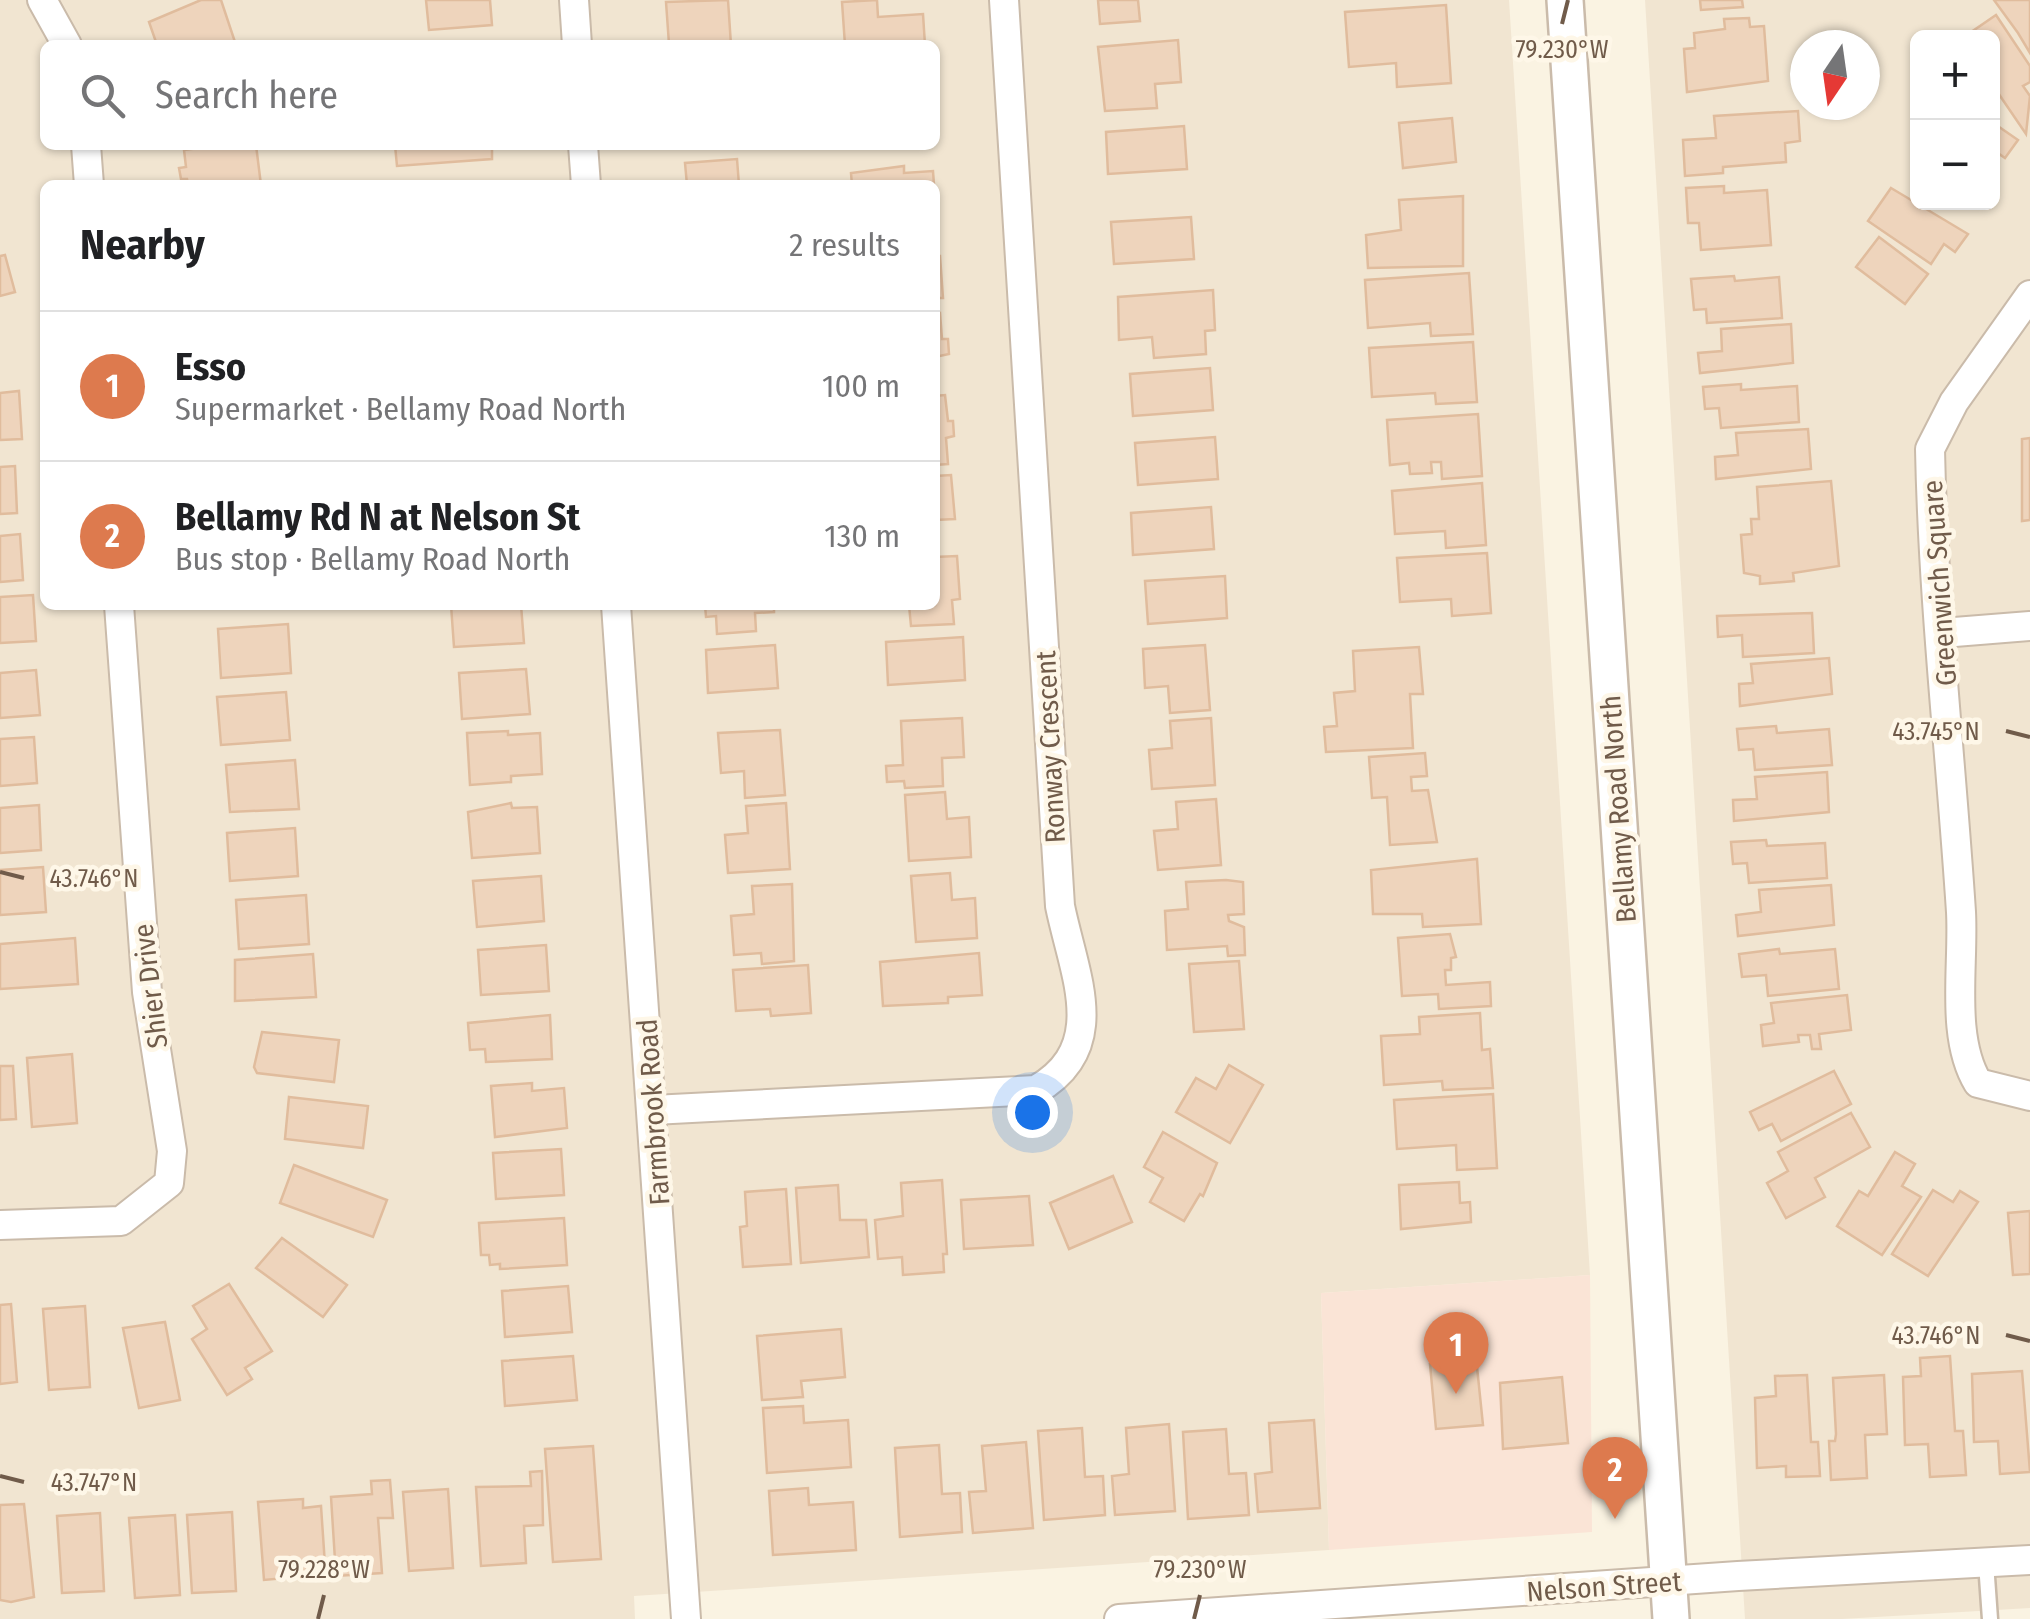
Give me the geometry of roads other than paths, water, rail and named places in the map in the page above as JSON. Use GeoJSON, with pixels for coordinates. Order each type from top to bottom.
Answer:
{"type":"FeatureCollection","features":[{"type":"Feature","properties":{"kind":"street"},"geometry":{"type":"LineString","coordinates":[[42,0],[64,40]]}},
{"type":"Feature","properties":{"kind":"street"},"geometry":{"type":"LineString","coordinates":[[574,0],[576,40]]}},
{"type":"Feature","properties":{"kind":"street","name":"Ronway Crescent"},"geometry":{"type":"LineString","coordinates":[[653,1110],[1036,1090],[1061,1076],[1077,1053],[1082,1032],[1080,998],[1060,906],[1004,0]]}},
{"type":"Feature","properties":{"kind":"street","name":"Bellamy Road North"},"geometry":{"type":"LineString","coordinates":[[1565,0],[1671,1619]]}},
{"type":"Feature","properties":{"kind":"street"},"geometry":{"type":"LineString","coordinates":[[86,150],[89,180]]}},
{"type":"Feature","properties":{"kind":"street"},"geometry":{"type":"LineString","coordinates":[[583,150],[586,180]]}},
{"type":"Feature","properties":{"kind":"street","name":"Greenwich Square"},"geometry":{"type":"LineString","coordinates":[[2030,295],[1954,402],[1930,449],[1963,940],[1960,1023],[1966,1063],[1978,1083],[2030,1096]]}},
{"type":"Feature","properties":{"kind":"street","name":"Shier Drive"},"geometry":{"type":"LineString","coordinates":[[0,1225],[121,1221],[169,1183],[172,1151],[147,992],[119,610]]}},
{"type":"Feature","properties":{"kind":"street","name":"Farmbrook Road"},"geometry":{"type":"LineString","coordinates":[[616,610],[686,1619]]}},
{"type":"Feature","properties":{"kind":"street"},"geometry":{"type":"LineString","coordinates":[[1942,633],[2030,626]]}},
{"type":"Feature","properties":{"kind":"street","name":"Nelson Street"},"geometry":{"type":"LineString","coordinates":[[1119,1619],[2030,1560]]}},
{"type":"Feature","properties":{"kind":"lane"},"geometry":{"type":"LineString","coordinates":[[1986,1563],[1990,1619]]}},
{"type":"Feature","properties":{"kind":"place","name":"Esso"},"geometry":{"type":"Point","coordinates":[1456,1394]}},
{"type":"Feature","properties":{"kind":"place","name":"Bellamy Rd N at Nelson St"},"geometry":{"type":"Point","coordinates":[1615,1519]}}]}
